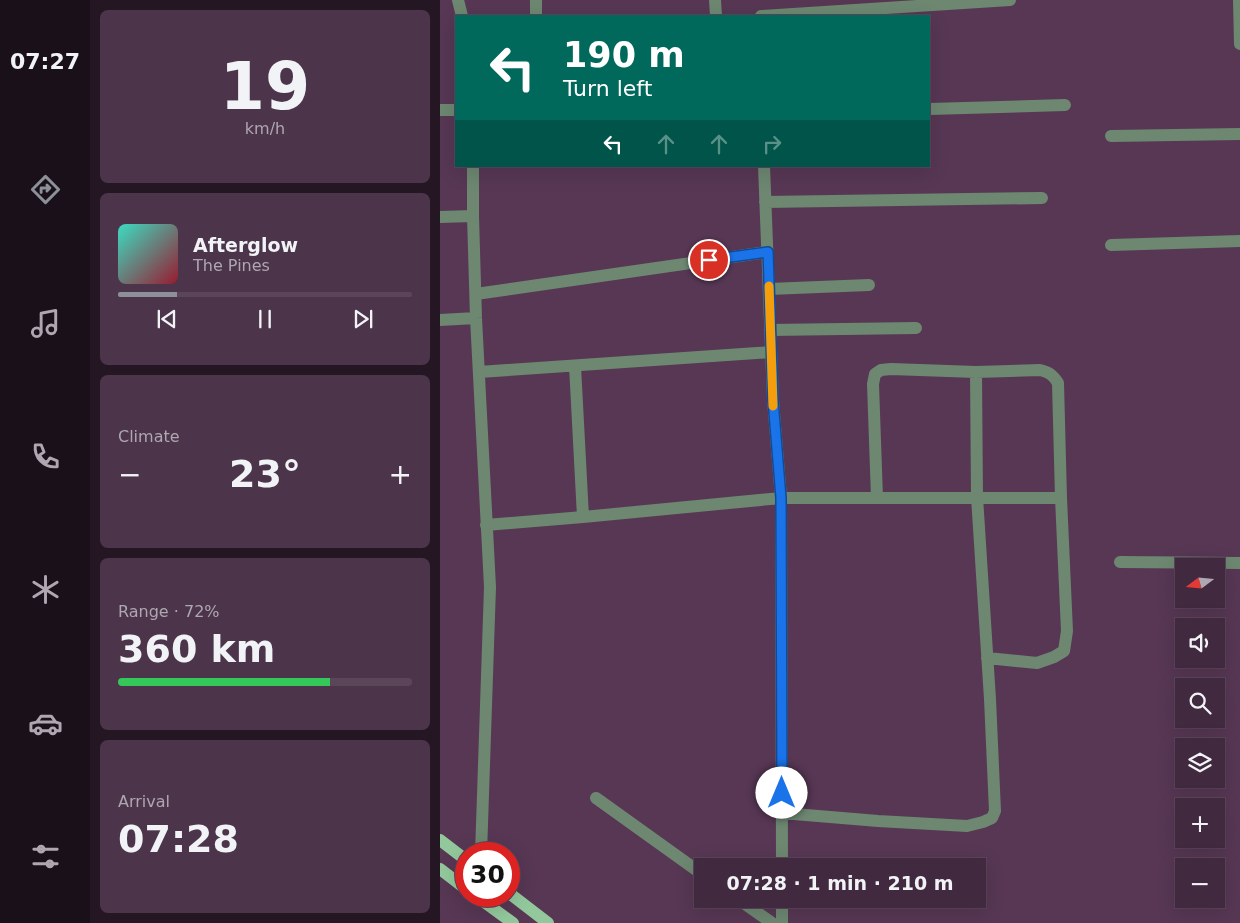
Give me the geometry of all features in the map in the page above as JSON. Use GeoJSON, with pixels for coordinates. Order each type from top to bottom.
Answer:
{"type":"FeatureCollection","features":[{"type":"Feature","properties":{"kind":"main road"},"geometry":{"type":"LineString","coordinates":[[440,840],[455,852]]}},
{"type":"Feature","properties":{"kind":"main road"},"geometry":{"type":"LineString","coordinates":[[440,869],[455,881]]}},
{"type":"Feature","properties":{"kind":"main road"},"geometry":{"type":"LineString","coordinates":[[520,901],[548,923]]}},
{"type":"Feature","properties":{"kind":"main road"},"geometry":{"type":"LineString","coordinates":[[491,907],[513,923]]}},
{"type":"Feature","properties":{"kind":"street"},"geometry":{"type":"LineString","coordinates":[[458,0],[462,15]]}},
{"type":"Feature","properties":{"kind":"street"},"geometry":{"type":"LineString","coordinates":[[536,0],[536,15]]}},
{"type":"Feature","properties":{"kind":"street"},"geometry":{"type":"LineString","coordinates":[[715,0],[716,15]]}},
{"type":"Feature","properties":{"kind":"street"},"geometry":{"type":"LineString","coordinates":[[776,15],[1010,0]]}},
{"type":"Feature","properties":{"kind":"street"},"geometry":{"type":"LineString","coordinates":[[1239,0],[1240,44]]}},
{"type":"Feature","properties":{"kind":"street"},"geometry":{"type":"LineString","coordinates":[[930,109],[1065,105]]}},
{"type":"Feature","properties":{"kind":"street"},"geometry":{"type":"LineString","coordinates":[[440,110],[455,110]]}},
{"type":"Feature","properties":{"kind":"street"},"geometry":{"type":"LineString","coordinates":[[1111,136],[1240,134]]}},
{"type":"Feature","properties":{"kind":"street"},"geometry":{"type":"LineString","coordinates":[[473,167],[476,318],[490,587],[481,842]]}},
{"type":"Feature","properties":{"kind":"street"},"geometry":{"type":"LineString","coordinates":[[764,167],[773,400],[781,498],[782,858]]}},
{"type":"Feature","properties":{"kind":"street"},"geometry":{"type":"LineString","coordinates":[[765,202],[1042,198]]}},
{"type":"Feature","properties":{"kind":"street"},"geometry":{"type":"LineString","coordinates":[[440,217],[473,216]]}},
{"type":"Feature","properties":{"kind":"street"},"geometry":{"type":"LineString","coordinates":[[1111,245],[1240,241]]}},
{"type":"Feature","properties":{"kind":"street"},"geometry":{"type":"LineString","coordinates":[[476,294],[768,252]]}},
{"type":"Feature","properties":{"kind":"street"},"geometry":{"type":"LineString","coordinates":[[769,289],[869,285]]}},
{"type":"Feature","properties":{"kind":"street"},"geometry":{"type":"LineString","coordinates":[[440,320],[476,318]]}},
{"type":"Feature","properties":{"kind":"street"},"geometry":{"type":"LineString","coordinates":[[770,330],[916,328]]}},
{"type":"Feature","properties":{"kind":"street"},"geometry":{"type":"LineString","coordinates":[[479,372],[771,352]]}},
{"type":"Feature","properties":{"kind":"street"},"geometry":{"type":"LineString","coordinates":[[575,366],[583,517]]}},
{"type":"Feature","properties":{"kind":"street"},"geometry":{"type":"LineString","coordinates":[[877,498],[873,384],[875,374],[881,370],[891,369],[976,372],[1040,370],[1047,371],[1054,376],[1058,383],[1067,631],[1064,651],[1054,657],[1037,662],[987,658]]}},
{"type":"Feature","properties":{"kind":"street"},"geometry":{"type":"LineString","coordinates":[[782,813],[967,826],[992,818],[995,811],[977,497],[976,372]]}},
{"type":"Feature","properties":{"kind":"street"},"geometry":{"type":"LineString","coordinates":[[486,525],[781,498],[1061,498]]}},
{"type":"Feature","properties":{"kind":"street"},"geometry":{"type":"LineString","coordinates":[[1120,562],[1240,563]]}},
{"type":"Feature","properties":{"kind":"street"},"geometry":{"type":"LineString","coordinates":[[596,798],[694,868]]}},
{"type":"Feature","properties":{"kind":"street"},"geometry":{"type":"LineString","coordinates":[[751,908],[772,923]]}},
{"type":"Feature","properties":{"kind":"street"},"geometry":{"type":"LineString","coordinates":[[782,908],[782,923]]}},
{"type":"Feature","properties":{"kind":"slow traffic"},"geometry":{"type":"LineString","coordinates":[[769,286],[773,406]]}},
{"type":"Feature","properties":{"kind":"route"},"geometry":{"type":"LineString","coordinates":[[709,260],[768,252],[773,400],[781,498],[782,793]]}}]}
